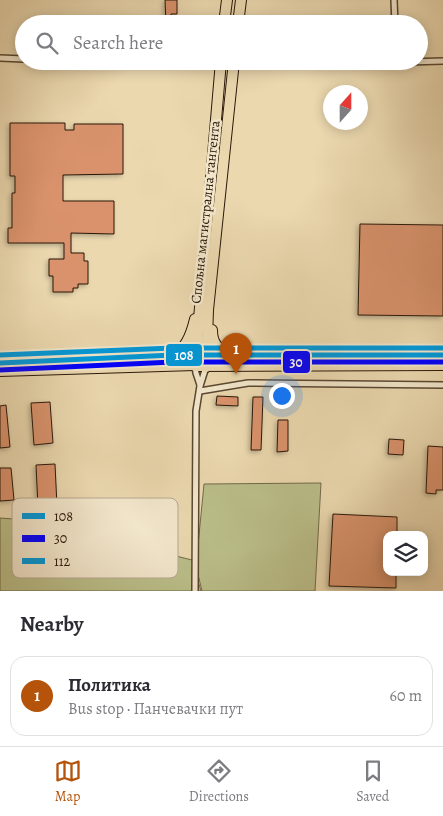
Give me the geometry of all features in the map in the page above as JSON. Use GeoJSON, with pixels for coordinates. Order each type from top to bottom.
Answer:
{"type":"FeatureCollection","features":[{"type":"Feature","properties":{"kind":"highway"},"geometry":{"type":"LineString","coordinates":[[225,15],[227,0]]}},
{"type":"Feature","properties":{"kind":"highway"},"geometry":{"type":"LineString","coordinates":[[239,15],[241,0]]}},
{"type":"Feature","properties":{"kind":"highway","name":"Спољна магистрална тангента"},"geometry":{"type":"LineString","coordinates":[[201,366],[201,296],[220,70]]}},
{"type":"Feature","properties":{"kind":"highway","name":"Спољна магистрална тангента"},"geometry":{"type":"LineString","coordinates":[[201,355],[208,310],[233,70]]}},
{"type":"Feature","properties":{"kind":"highway"},"geometry":{"type":"LineString","coordinates":[[174,355],[181,351],[187,342],[201,296]]}},
{"type":"Feature","properties":{"kind":"highway"},"geometry":{"type":"LineString","coordinates":[[208,310],[214,342],[219,350],[231,355]]}},
{"type":"Feature","properties":{"kind":"highway"},"geometry":{"type":"LineString","coordinates":[[201,355],[443,355]]}},
{"type":"Feature","properties":{"kind":"highway"},"geometry":{"type":"LineString","coordinates":[[201,366],[443,365]]}},
{"type":"Feature","properties":{"kind":"main road"},"geometry":{"type":"LineString","coordinates":[[0,363],[201,355]]}},
{"type":"Feature","properties":{"kind":"main road"},"geometry":{"type":"LineString","coordinates":[[0,372],[201,366]]}},
{"type":"Feature","properties":{"kind":"street"},"geometry":{"type":"LineString","coordinates":[[394,0],[395,15]]}},
{"type":"Feature","properties":{"kind":"street"},"geometry":{"type":"LineString","coordinates":[[0,58],[15,59]]}},
{"type":"Feature","properties":{"kind":"street"},"geometry":{"type":"LineString","coordinates":[[428,61],[443,61]]}},
{"type":"Feature","properties":{"kind":"street"},"geometry":{"type":"LineString","coordinates":[[200,388],[196,372],[201,366]]}},
{"type":"Feature","properties":{"kind":"street"},"geometry":{"type":"LineString","coordinates":[[196,591],[196,412],[201,366]]}},
{"type":"Feature","properties":{"kind":"street"},"geometry":{"type":"LineString","coordinates":[[200,388],[208,391],[248,383],[443,385]]}},
{"type":"Feature","properties":{"kind":"green space"},"geometry":{"type":"Polygon","coordinates":[[[321,483],[315,591],[202,591],[196,566],[204,484],[321,483]]]}},
{"type":"Feature","properties":{"kind":"green space"},"geometry":{"type":"Polygon","coordinates":[[[0,518],[12,519],[12,578],[178,578],[178,556],[192,560],[201,591],[0,591],[0,518]]]}},
{"type":"Feature","properties":{"kind":"building"},"geometry":{"type":"Polygon","coordinates":[[[165,0],[177,0],[177,14],[166,15],[165,0]]]}},
{"type":"Feature","properties":{"kind":"building"},"geometry":{"type":"Polygon","coordinates":[[[10,123],[65,123],[65,130],[74,130],[74,124],[123,124],[123,174],[63,175],[63,201],[114,201],[114,234],[71,233],[71,253],[84,253],[84,261],[88,261],[88,284],[78,284],[78,288],[73,288],[73,292],[53,292],[53,276],[49,276],[49,259],[64,259],[64,243],[8,243],[8,228],[12,228],[12,193],[15,193],[15,176],[10,176],[10,123]]]}},
{"type":"Feature","properties":{"kind":"building"},"geometry":{"type":"Polygon","coordinates":[[[360,224],[443,225],[443,316],[358,315],[360,224]]]}},
{"type":"Feature","properties":{"kind":"building"},"geometry":{"type":"Polygon","coordinates":[[[217,396],[238,397],[238,406],[216,405],[217,396]]]}},
{"type":"Feature","properties":{"kind":"building"},"geometry":{"type":"Polygon","coordinates":[[[253,397],[263,397],[261,450],[251,450],[253,397]]]}},
{"type":"Feature","properties":{"kind":"building"},"geometry":{"type":"Polygon","coordinates":[[[50,402],[53,443],[34,445],[31,403],[50,402]]]}},
{"type":"Feature","properties":{"kind":"building"},"geometry":{"type":"Polygon","coordinates":[[[6,405],[10,447],[0,448],[0,406],[6,405]]]}},
{"type":"Feature","properties":{"kind":"building"},"geometry":{"type":"Polygon","coordinates":[[[278,420],[288,420],[288,451],[277,452],[278,420]]]}},
{"type":"Feature","properties":{"kind":"building"},"geometry":{"type":"Polygon","coordinates":[[[389,439],[404,440],[403,455],[388,454],[389,439]]]}},
{"type":"Feature","properties":{"kind":"building"},"geometry":{"type":"Polygon","coordinates":[[[428,446],[443,447],[443,490],[436,490],[436,494],[426,493],[428,446]]]}},
{"type":"Feature","properties":{"kind":"building"},"geometry":{"type":"Polygon","coordinates":[[[55,464],[57,498],[38,498],[36,465],[55,464]]]}},
{"type":"Feature","properties":{"kind":"building"},"geometry":{"type":"Polygon","coordinates":[[[0,468],[11,468],[14,498],[12,500],[0,501],[0,468]]]}},
{"type":"Feature","properties":{"kind":"building"},"geometry":{"type":"Polygon","coordinates":[[[333,514],[397,517],[397,531],[383,531],[383,576],[396,576],[396,588],[329,586],[333,514]]]}},
{"type":"Feature","properties":{"kind":"transit line","name":"112"},"geometry":{"type":"LineString","coordinates":[[0,355],[173,348],[443,348]]}},
{"type":"Feature","properties":{"kind":"transit line","name":"108"},"geometry":{"type":"LineString","coordinates":[[0,363],[173,355],[443,355]]}},
{"type":"Feature","properties":{"kind":"transit line","name":"30"},"geometry":{"type":"LineString","coordinates":[[0,370],[173,362],[443,362]]}},
{"type":"Feature","properties":{"kind":"place","name":"Политика"},"geometry":{"type":"Point","coordinates":[236,374]}}]}
